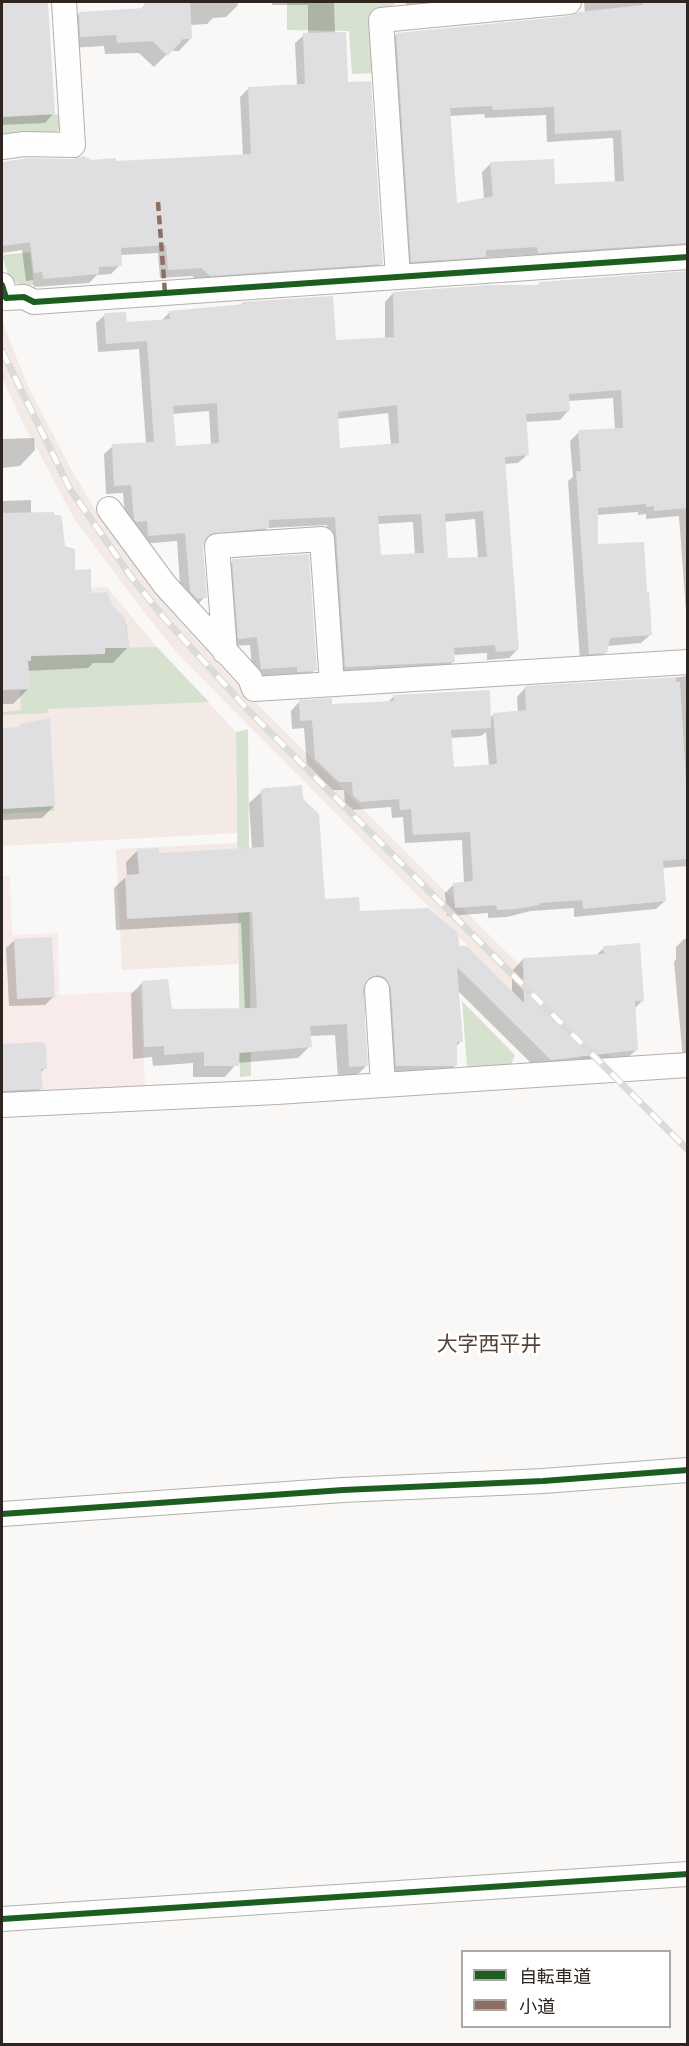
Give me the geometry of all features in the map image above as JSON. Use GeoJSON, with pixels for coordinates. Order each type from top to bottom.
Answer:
{"type":"FeatureCollection","features":[{"type":"Feature","properties":{"kind":"street"},"geometry":{"type":"LineString","coordinates":[[2,147],[24,144],[73,145],[64,2]]}},
{"type":"Feature","properties":{"kind":"street"},"geometry":{"type":"LineString","coordinates":[[398,277],[381,20],[406,9],[569,2]]}},
{"type":"Feature","properties":{"kind":"street"},"geometry":{"type":"LineString","coordinates":[[2,285],[6,298],[24,297],[34,302],[687,258]]}},
{"type":"Feature","properties":{"kind":"street"},"geometry":{"type":"LineString","coordinates":[[109,509],[165,585],[250,678],[254,689],[687,662]]}},
{"type":"Feature","properties":{"kind":"street"},"geometry":{"type":"LineString","coordinates":[[225,652],[217,546],[322,538],[332,684]]}},
{"type":"Feature","properties":{"kind":"street"},"geometry":{"type":"LineString","coordinates":[[377,989],[384,1085]]}},
{"type":"Feature","properties":{"kind":"street"},"geometry":{"type":"LineString","coordinates":[[2,1105],[384,1085],[687,1065]]}},
{"type":"Feature","properties":{"kind":"street"},"geometry":{"type":"LineString","coordinates":[[2,1514],[343,1490],[543,1481],[687,1470]]}},
{"type":"Feature","properties":{"kind":"street"},"geometry":{"type":"LineString","coordinates":[[2,1919],[687,1874]]}},
{"type":"Feature","properties":{"kind":"shaded area"},"geometry":{"type":"Polygon","coordinates":[[[2,320],[26,382],[72,471],[101,519],[174,614],[230,677],[620,1065],[582,1061],[176,652],[75,520],[23,423],[2,378],[2,320]]]}},
{"type":"Feature","properties":{"kind":"shaded area"},"geometry":{"type":"Polygon","coordinates":[[[107,587],[155,645],[236,732],[237,833],[2,846],[2,591],[107,587]]]}},
{"type":"Feature","properties":{"kind":"shaded area"},"geometry":{"type":"Polygon","coordinates":[[[237,843],[239,964],[122,970],[116,849],[237,843]]]}},
{"type":"Feature","properties":{"kind":"shaded area"},"geometry":{"type":"Polygon","coordinates":[[[2,876],[10,876],[12,935],[58,933],[59,995],[140,991],[145,1086],[2,1094],[2,876]]]}},
{"type":"Feature","properties":{"kind":"green space"},"geometry":{"type":"Polygon","coordinates":[[[287,2],[396,2],[389,9],[373,11],[377,73],[352,74],[349,31],[287,30],[287,2]]]}},
{"type":"Feature","properties":{"kind":"green space"},"geometry":{"type":"Polygon","coordinates":[[[61,114],[62,127],[54,134],[2,137],[2,117],[61,114]]]}},
{"type":"Feature","properties":{"kind":"green space"},"geometry":{"type":"Polygon","coordinates":[[[30,252],[34,285],[14,282],[6,269],[2,255],[30,252]]]}},
{"type":"Feature","properties":{"kind":"green space"},"geometry":{"type":"Polygon","coordinates":[[[157,647],[209,702],[48,709],[48,713],[2,715],[2,712],[21,710],[20,690],[30,689],[28,661],[31,661],[31,656],[105,654],[106,648],[157,647]]]}},
{"type":"Feature","properties":{"kind":"green space"},"geometry":{"type":"Polygon","coordinates":[[[248,729],[251,1076],[240,1077],[236,732],[248,729]]]}},
{"type":"Feature","properties":{"kind":"green space"},"geometry":{"type":"Polygon","coordinates":[[[54,806],[54,811],[2,814],[2,809],[54,806]]]}},
{"type":"Feature","properties":{"kind":"green space"},"geometry":{"type":"Polygon","coordinates":[[[462,1001],[515,1055],[511,1065],[467,1067],[462,1001]]]}},
{"type":"Feature","properties":{"kind":"building"},"geometry":{"type":"Polygon","coordinates":[[[2,2],[48,2],[55,114],[2,117],[2,2]]]}},
{"type":"Feature","properties":{"kind":"building"},"geometry":{"type":"Polygon","coordinates":[[[190,2],[192,39],[183,39],[168,56],[152,41],[117,43],[116,35],[80,37],[79,12],[144,8],[144,3],[190,2]]]}},
{"type":"Feature","properties":{"kind":"building"},"geometry":{"type":"Polygon","coordinates":[[[643,2],[687,2],[687,243],[538,253],[537,247],[486,250],[486,257],[411,262],[396,33],[570,16],[579,12],[643,5],[643,2]],[[492,106],[450,108],[457,203],[493,196],[490,162],[554,159],[555,184],[624,181],[621,130],[555,134],[554,107],[493,110],[492,106]]]}},
{"type":"Feature","properties":{"kind":"building"},"geometry":{"type":"Polygon","coordinates":[[[346,32],[348,82],[371,81],[383,264],[210,276],[201,268],[168,270],[166,245],[121,248],[122,266],[99,267],[99,274],[43,279],[42,272],[34,273],[30,242],[3,246],[2,162],[28,158],[73,159],[84,156],[92,160],[116,158],[116,161],[251,154],[248,87],[305,84],[303,33],[346,32]]]}},
{"type":"Feature","properties":{"kind":"building"},"geometry":{"type":"Polygon","coordinates":[[[687,271],[687,508],[654,511],[654,506],[646,507],[646,504],[598,508],[598,544],[644,542],[652,635],[610,638],[607,653],[589,654],[576,471],[581,471],[578,430],[623,428],[621,390],[569,394],[570,411],[526,414],[529,455],[505,457],[519,650],[496,652],[495,645],[454,648],[455,662],[345,667],[335,517],[269,520],[269,528],[210,534],[203,547],[207,598],[197,599],[190,591],[185,533],[148,536],[147,521],[136,522],[134,519],[131,485],[114,486],[112,444],[154,442],[147,341],[106,344],[104,313],[126,312],[127,322],[170,319],[169,311],[245,304],[242,302],[333,296],[336,340],[394,337],[393,292],[488,285],[539,285],[539,282],[687,271]],[[217,403],[173,406],[176,446],[219,443],[217,403]],[[397,405],[338,412],[340,448],[399,443],[397,405]],[[483,511],[445,514],[448,558],[487,557],[483,511]],[[421,514],[378,516],[381,555],[424,553],[421,514]]]}},
{"type":"Feature","properties":{"kind":"building"},"geometry":{"type":"Polygon","coordinates":[[[54,512],[54,515],[60,515],[62,518],[65,546],[75,549],[75,570],[91,569],[91,593],[107,592],[113,606],[125,618],[130,648],[105,648],[105,654],[31,656],[31,661],[28,661],[30,689],[2,690],[2,513],[54,512]]]}},
{"type":"Feature","properties":{"kind":"building"},"geometry":{"type":"Polygon","coordinates":[[[309,554],[317,671],[297,672],[297,667],[261,669],[257,637],[238,639],[232,559],[309,554]]]}},
{"type":"Feature","properties":{"kind":"building"},"geometry":{"type":"Polygon","coordinates":[[[676,677],[676,682],[680,682],[686,781],[687,859],[663,861],[666,901],[583,909],[582,900],[540,903],[516,909],[497,910],[496,905],[455,908],[453,883],[473,881],[470,832],[413,835],[411,809],[400,810],[399,799],[360,802],[353,795],[352,782],[339,782],[315,759],[312,720],[300,721],[299,700],[332,698],[332,704],[394,701],[393,695],[490,690],[491,728],[451,730],[454,767],[497,764],[493,713],[526,710],[525,686],[676,677]]]}},
{"type":"Feature","properties":{"kind":"building"},"geometry":{"type":"Polygon","coordinates":[[[50,718],[55,806],[2,809],[2,728],[20,727],[20,724],[50,718]]]}},
{"type":"Feature","properties":{"kind":"building"},"geometry":{"type":"Polygon","coordinates":[[[302,785],[303,799],[319,814],[325,899],[359,897],[360,911],[428,908],[458,933],[459,946],[467,946],[524,1003],[523,958],[604,954],[603,946],[640,943],[644,1001],[635,1001],[638,1050],[551,1060],[457,967],[463,1042],[457,1042],[457,1066],[396,1066],[391,988],[384,977],[377,975],[369,978],[363,989],[368,1066],[349,1067],[347,1024],[310,1026],[312,1047],[239,1053],[239,1066],[204,1066],[204,1052],[164,1055],[164,1046],[144,1047],[142,981],[168,979],[172,1009],[257,1008],[252,912],[127,919],[125,875],[139,874],[137,849],[159,848],[159,853],[264,847],[261,789],[302,785]]]}},
{"type":"Feature","properties":{"kind":"building"},"geometry":{"type":"Polygon","coordinates":[[[52,937],[55,997],[17,999],[14,939],[52,937]]]}},
{"type":"Feature","properties":{"kind":"building"},"geometry":{"type":"Polygon","coordinates":[[[40,1042],[46,1044],[47,1069],[41,1069],[43,1089],[2,1091],[3,1044],[40,1042]]]}},
{"type":"Feature","properties":{"kind":"railway"},"geometry":{"type":"LineString","coordinates":[[2,351],[70,489],[132,578],[165,619],[250,712],[688,1150]]}},
{"type":"Feature","properties":{"kind":"marked path"},"geometry":{"type":"LineString","coordinates":[[158,202],[165,293]]}},
{"type":"Feature","properties":{"kind":"cycle path"},"geometry":{"type":"LineString","coordinates":[[2,285],[6,298],[24,297],[34,302],[688,257]]}},
{"type":"Feature","properties":{"kind":"cycle path"},"geometry":{"type":"LineString","coordinates":[[2,1514],[343,1490],[543,1481],[688,1470]]}},
{"type":"Feature","properties":{"kind":"cycle path"},"geometry":{"type":"LineString","coordinates":[[2,1919],[688,1874]]}},
{"type":"Feature","properties":{"kind":"district","name":"大字西平井"},"geometry":{"type":"Point","coordinates":[489,1345]}}]}
